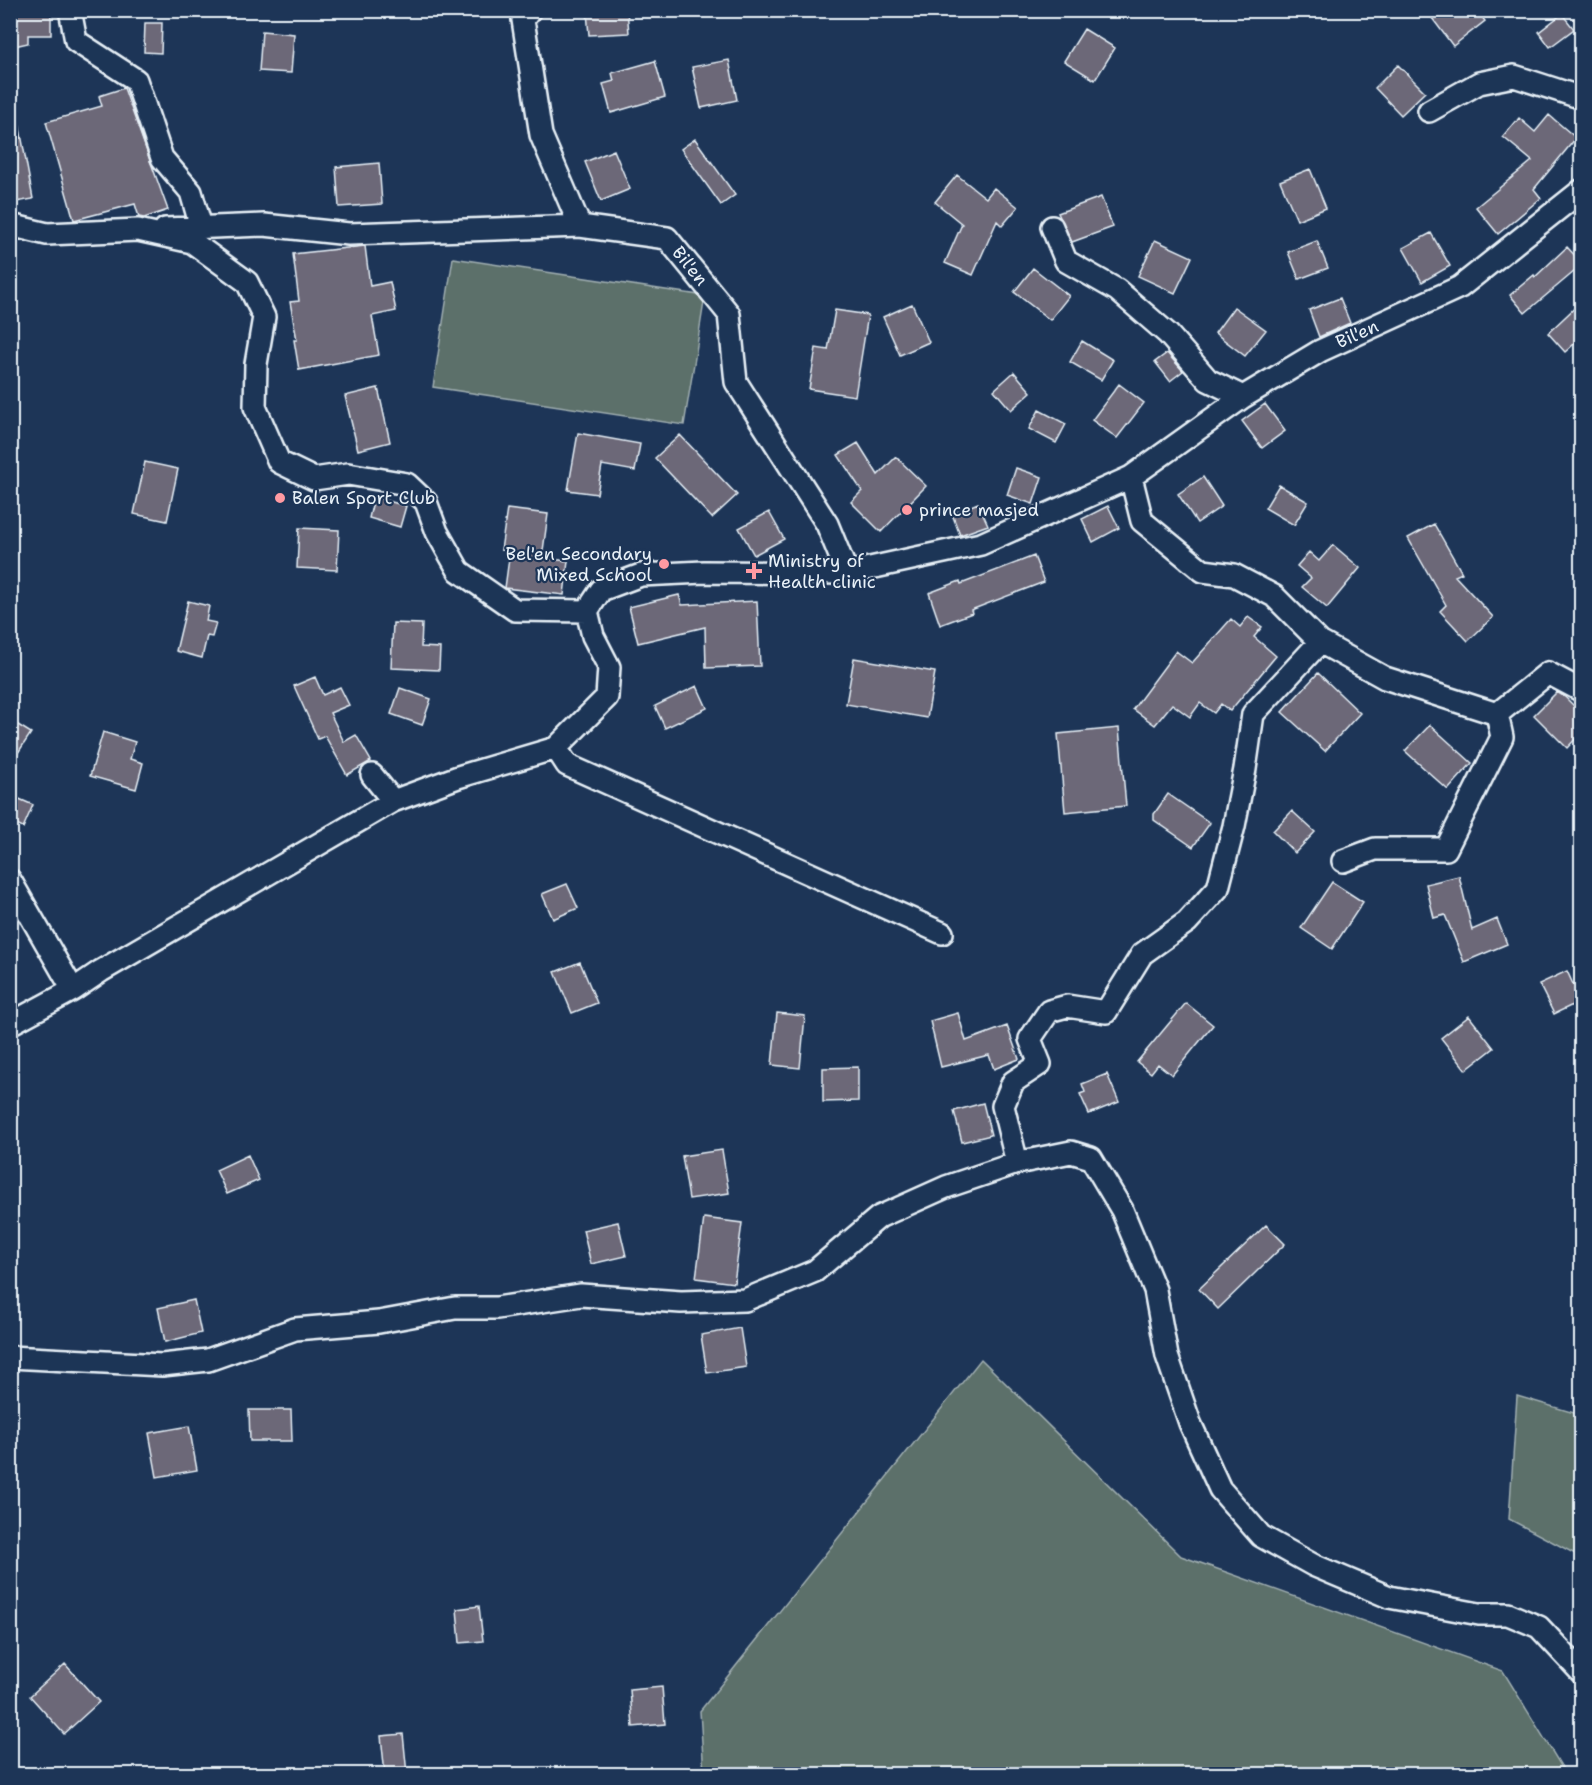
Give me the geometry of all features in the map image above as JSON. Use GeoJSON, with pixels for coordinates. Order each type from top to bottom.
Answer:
{"type":"FeatureCollection","features":[{"type":"Feature","properties":{"kind":"street"},"geometry":{"type":"LineString","coordinates":[[70,10],[76,41],[136,80],[162,158],[191,192],[201,227]]}},
{"type":"Feature","properties":{"kind":"street"},"geometry":{"type":"LineString","coordinates":[[530,10],[523,20],[541,135],[580,226]]}},
{"type":"Feature","properties":{"kind":"street"},"geometry":{"type":"LineString","coordinates":[[1429,111],[1479,83],[1514,76],[1581,98]]}},
{"type":"Feature","properties":{"kind":"street","name":"Bil'en"},"geometry":{"type":"LineString","coordinates":[[587,611],[601,590],[641,575],[847,573],[981,544],[1131,477],[1243,398],[1320,351],[1460,287],[1581,190]]}},
{"type":"Feature","properties":{"kind":"street"},"geometry":{"type":"LineString","coordinates":[[10,225],[47,234],[138,230],[192,242],[247,282],[264,317],[256,364],[255,407],[279,462],[314,479],[348,474],[407,484],[426,502],[437,532],[459,571],[515,610],[587,611],[593,636],[609,668],[607,696],[556,748],[459,777],[393,801],[101,971],[73,990],[10,1024]]}},
{"type":"Feature","properties":{"kind":"street","name":"Bil'en"},"geometry":{"type":"LineString","coordinates":[[138,230],[264,225],[349,234],[580,226],[667,238],[729,314],[736,382],[827,524],[847,573]]}},
{"type":"Feature","properties":{"kind":"street"},"geometry":{"type":"LineString","coordinates":[[1052,227],[1066,261],[1117,290],[1168,334],[1208,380],[1243,398]]}},
{"type":"Feature","properties":{"kind":"street"},"geometry":{"type":"LineString","coordinates":[[1131,477],[1142,521],[1203,571],[1234,575],[1274,596],[1320,642],[1385,678],[1497,714]]}},
{"type":"Feature","properties":{"kind":"street"},"geometry":{"type":"LineString","coordinates":[[1017,1163],[1003,1106],[1012,1082],[1040,1064],[1030,1039],[1049,1011],[1067,1006],[1106,1012],[1142,954],[1187,922],[1218,888],[1234,826],[1253,714],[1320,642]]}},
{"type":"Feature","properties":{"kind":"street"},"geometry":{"type":"LineString","coordinates":[[1497,714],[1548,673],[1581,691]]}},
{"type":"Feature","properties":{"kind":"street"},"geometry":{"type":"LineString","coordinates":[[1343,861],[1375,849],[1446,849],[1502,737],[1497,714]]}},
{"type":"Feature","properties":{"kind":"street"},"geometry":{"type":"LineString","coordinates":[[556,748],[567,765],[942,933]]}},
{"type":"Feature","properties":{"kind":"street"},"geometry":{"type":"LineString","coordinates":[[372,775],[393,801]]}},
{"type":"Feature","properties":{"kind":"street"},"geometry":{"type":"LineString","coordinates":[[10,880],[73,990]]}},
{"type":"Feature","properties":{"kind":"street"},"geometry":{"type":"LineString","coordinates":[[10,1357],[162,1365],[208,1360],[295,1329],[379,1322],[455,1308],[496,1308],[581,1295],[681,1302],[745,1300],[815,1270],[879,1217],[946,1187],[1017,1163],[1071,1152],[1091,1158],[1122,1210],[1155,1290],[1167,1356],[1191,1423],[1220,1489],[1262,1536],[1313,1565],[1389,1597],[1479,1614],[1508,1614],[1539,1627],[1581,1674]]}},
{"type":"Feature","properties":{"kind":"green space"},"geometry":{"type":"Polygon","coordinates":[[[453,258],[705,296],[684,425],[433,387],[453,258]]]}},
{"type":"Feature","properties":{"kind":"green space"},"geometry":{"type":"Polygon","coordinates":[[[981,1359],[1181,1556],[1503,1671],[1566,1774],[704,1774],[700,1711],[981,1359]]]}},
{"type":"Feature","properties":{"kind":"green space"},"geometry":{"type":"Polygon","coordinates":[[[1517,1396],[1581,1415],[1581,1557],[1509,1519],[1517,1396]]]}},
{"type":"Feature","properties":{"kind":"building"},"geometry":{"type":"Polygon","coordinates":[[[10,10],[51,10],[51,35],[28,35],[28,43],[10,47],[10,10]]]}},
{"type":"Feature","properties":{"kind":"building"},"geometry":{"type":"Polygon","coordinates":[[[627,10],[629,33],[589,35],[587,12],[627,10]]]}},
{"type":"Feature","properties":{"kind":"building"},"geometry":{"type":"Polygon","coordinates":[[[1426,10],[1477,10],[1485,21],[1453,46],[1426,10]]]}},
{"type":"Feature","properties":{"kind":"building"},"geometry":{"type":"Polygon","coordinates":[[[1562,14],[1574,29],[1550,47],[1539,32],[1562,14]]]}},
{"type":"Feature","properties":{"kind":"building"},"geometry":{"type":"Polygon","coordinates":[[[145,23],[162,23],[161,53],[144,52],[145,23]]]}},
{"type":"Feature","properties":{"kind":"building"},"geometry":{"type":"Polygon","coordinates":[[[1084,29],[1115,48],[1095,80],[1064,61],[1084,29]]]}},
{"type":"Feature","properties":{"kind":"building"},"geometry":{"type":"Polygon","coordinates":[[[262,31],[294,34],[291,73],[259,71],[262,31]]]}},
{"type":"Feature","properties":{"kind":"building"},"geometry":{"type":"Polygon","coordinates":[[[729,60],[737,100],[701,108],[692,67],[729,60]]]}},
{"type":"Feature","properties":{"kind":"building"},"geometry":{"type":"Polygon","coordinates":[[[655,61],[665,97],[611,113],[603,84],[614,81],[612,73],[655,61]]]}},
{"type":"Feature","properties":{"kind":"building"},"geometry":{"type":"Polygon","coordinates":[[[1398,65],[1425,92],[1401,115],[1375,88],[1398,65]]]}},
{"type":"Feature","properties":{"kind":"building"},"geometry":{"type":"Polygon","coordinates":[[[124,88],[168,210],[144,218],[139,217],[135,204],[74,220],[46,122],[102,106],[99,96],[124,88]]]}},
{"type":"Feature","properties":{"kind":"building"},"geometry":{"type":"Polygon","coordinates":[[[1549,115],[1576,138],[1534,189],[1541,198],[1498,234],[1476,207],[1532,161],[1503,137],[1519,118],[1535,132],[1549,115]]]}},
{"type":"Feature","properties":{"kind":"building"},"geometry":{"type":"Polygon","coordinates":[[[18,118],[33,199],[10,203],[10,119],[18,118]]]}},
{"type":"Feature","properties":{"kind":"building"},"geometry":{"type":"Polygon","coordinates":[[[695,139],[735,195],[721,205],[681,149],[695,139]]]}},
{"type":"Feature","properties":{"kind":"building"},"geometry":{"type":"Polygon","coordinates":[[[614,150],[630,189],[601,201],[585,162],[614,150]]]}},
{"type":"Feature","properties":{"kind":"building"},"geometry":{"type":"Polygon","coordinates":[[[379,163],[382,204],[339,207],[336,167],[379,163]]]}},
{"type":"Feature","properties":{"kind":"building"},"geometry":{"type":"Polygon","coordinates":[[[1310,169],[1326,208],[1297,220],[1280,181],[1310,169]]]}},
{"type":"Feature","properties":{"kind":"building"},"geometry":{"type":"Polygon","coordinates":[[[957,175],[986,198],[994,188],[1018,207],[1002,226],[997,221],[973,275],[945,263],[962,224],[935,202],[957,175]]]}},
{"type":"Feature","properties":{"kind":"building"},"geometry":{"type":"Polygon","coordinates":[[[1101,197],[1113,227],[1072,242],[1058,213],[1101,197]]]}},
{"type":"Feature","properties":{"kind":"building"},"geometry":{"type":"Polygon","coordinates":[[[1431,233],[1450,266],[1422,282],[1403,248],[1431,233]]]}},
{"type":"Feature","properties":{"kind":"building"},"geometry":{"type":"Polygon","coordinates":[[[1155,240],[1192,257],[1175,293],[1138,276],[1155,240]]]}},
{"type":"Feature","properties":{"kind":"building"},"geometry":{"type":"Polygon","coordinates":[[[1317,241],[1328,268],[1299,279],[1288,252],[1317,241]]]}},
{"type":"Feature","properties":{"kind":"building"},"geometry":{"type":"Polygon","coordinates":[[[365,246],[370,286],[390,282],[396,311],[372,316],[379,355],[299,370],[294,340],[297,340],[290,302],[299,301],[293,254],[365,246]]]}},
{"type":"Feature","properties":{"kind":"building"},"geometry":{"type":"Polygon","coordinates":[[[1567,247],[1581,262],[1581,266],[1525,313],[1510,295],[1534,275],[1535,277],[1567,247]]]}},
{"type":"Feature","properties":{"kind":"building"},"geometry":{"type":"Polygon","coordinates":[[[1033,268],[1069,296],[1050,320],[1014,292],[1033,268]]]}},
{"type":"Feature","properties":{"kind":"building"},"geometry":{"type":"Polygon","coordinates":[[[1340,298],[1350,323],[1319,337],[1309,310],[1340,298]]]}},
{"type":"Feature","properties":{"kind":"building"},"geometry":{"type":"Polygon","coordinates":[[[1581,302],[1581,338],[1565,352],[1548,333],[1581,302]]]}},
{"type":"Feature","properties":{"kind":"building"},"geometry":{"type":"Polygon","coordinates":[[[912,304],[929,342],[900,355],[883,317],[912,304]]]}},
{"type":"Feature","properties":{"kind":"building"},"geometry":{"type":"Polygon","coordinates":[[[1234,307],[1266,330],[1245,356],[1215,333],[1234,307]]]}},
{"type":"Feature","properties":{"kind":"building"},"geometry":{"type":"Polygon","coordinates":[[[835,310],[868,315],[855,396],[809,389],[816,348],[828,350],[835,310]]]}},
{"type":"Feature","properties":{"kind":"building"},"geometry":{"type":"Polygon","coordinates":[[[1082,341],[1113,360],[1101,380],[1070,362],[1082,341]]]}},
{"type":"Feature","properties":{"kind":"building"},"geometry":{"type":"Polygon","coordinates":[[[1167,353],[1183,371],[1170,381],[1155,362],[1167,353]]]}},
{"type":"Feature","properties":{"kind":"building"},"geometry":{"type":"Polygon","coordinates":[[[1014,372],[1031,392],[1011,410],[994,390],[1014,372]]]}},
{"type":"Feature","properties":{"kind":"building"},"geometry":{"type":"Polygon","coordinates":[[[1119,384],[1144,403],[1117,438],[1092,420],[1119,384]]]}},
{"type":"Feature","properties":{"kind":"building"},"geometry":{"type":"Polygon","coordinates":[[[378,388],[390,442],[358,450],[345,396],[378,388]]]}},
{"type":"Feature","properties":{"kind":"building"},"geometry":{"type":"Polygon","coordinates":[[[1265,404],[1285,431],[1262,448],[1242,421],[1265,404]]]}},
{"type":"Feature","properties":{"kind":"building"},"geometry":{"type":"Polygon","coordinates":[[[1039,410],[1066,424],[1056,443],[1029,429],[1039,410]]]}},
{"type":"Feature","properties":{"kind":"building"},"geometry":{"type":"Polygon","coordinates":[[[578,433],[640,444],[635,471],[602,465],[597,494],[568,490],[578,433]]]}},
{"type":"Feature","properties":{"kind":"building"},"geometry":{"type":"Polygon","coordinates":[[[680,435],[737,495],[712,518],[655,458],[680,435]]]}},
{"type":"Feature","properties":{"kind":"building"},"geometry":{"type":"Polygon","coordinates":[[[858,443],[878,475],[896,457],[926,486],[881,532],[851,502],[862,491],[838,455],[858,443]]]}},
{"type":"Feature","properties":{"kind":"building"},"geometry":{"type":"Polygon","coordinates":[[[145,462],[178,469],[167,521],[134,514],[145,462]]]}},
{"type":"Feature","properties":{"kind":"building"},"geometry":{"type":"Polygon","coordinates":[[[1016,468],[1042,477],[1033,504],[1007,495],[1016,468]]]}},
{"type":"Feature","properties":{"kind":"building"},"geometry":{"type":"Polygon","coordinates":[[[1203,477],[1222,506],[1197,523],[1178,494],[1203,477]]]}},
{"type":"Feature","properties":{"kind":"building"},"geometry":{"type":"Polygon","coordinates":[[[1279,485],[1308,502],[1294,525],[1265,508],[1279,485]]]}},
{"type":"Feature","properties":{"kind":"building"},"geometry":{"type":"Polygon","coordinates":[[[374,497],[406,506],[400,527],[369,518],[374,497]]]}},
{"type":"Feature","properties":{"kind":"building"},"geometry":{"type":"Polygon","coordinates":[[[978,503],[988,525],[960,535],[952,514],[978,503]]]}},
{"type":"Feature","properties":{"kind":"building"},"geometry":{"type":"Polygon","coordinates":[[[1108,506],[1119,528],[1093,542],[1082,519],[1108,506]]]}},
{"type":"Feature","properties":{"kind":"building"},"geometry":{"type":"Polygon","coordinates":[[[507,509],[548,514],[542,558],[568,561],[564,595],[505,588],[510,551],[501,550],[507,509]]]}},
{"type":"Feature","properties":{"kind":"building"},"geometry":{"type":"Polygon","coordinates":[[[769,512],[784,539],[754,555],[739,528],[769,512]]]}},
{"type":"Feature","properties":{"kind":"building"},"geometry":{"type":"Polygon","coordinates":[[[1434,524],[1462,573],[1455,576],[1493,617],[1468,641],[1440,611],[1446,605],[1408,538],[1434,524]]]}},
{"type":"Feature","properties":{"kind":"building"},"geometry":{"type":"Polygon","coordinates":[[[299,528],[339,530],[337,570],[297,568],[299,528]]]}},
{"type":"Feature","properties":{"kind":"building"},"geometry":{"type":"Polygon","coordinates":[[[1333,545],[1360,568],[1327,608],[1302,587],[1311,578],[1297,566],[1309,552],[1319,561],[1333,545]]]}},
{"type":"Feature","properties":{"kind":"building"},"geometry":{"type":"Polygon","coordinates":[[[1034,556],[1044,582],[971,610],[972,613],[940,625],[929,593],[960,581],[961,584],[1034,556]]]}},
{"type":"Feature","properties":{"kind":"building"},"geometry":{"type":"Polygon","coordinates":[[[679,595],[682,605],[757,601],[760,666],[706,668],[705,627],[638,643],[629,607],[679,595]]]}},
{"type":"Feature","properties":{"kind":"building"},"geometry":{"type":"Polygon","coordinates":[[[188,601],[209,606],[206,621],[216,623],[212,637],[207,636],[202,658],[176,651],[188,601]]]}},
{"type":"Feature","properties":{"kind":"building"},"geometry":{"type":"Polygon","coordinates":[[[1248,617],[1262,627],[1254,637],[1276,656],[1230,711],[1221,704],[1214,713],[1200,703],[1190,717],[1172,704],[1155,725],[1133,709],[1176,651],[1192,663],[1231,619],[1240,627],[1248,617]]]}},
{"type":"Feature","properties":{"kind":"building"},"geometry":{"type":"Polygon","coordinates":[[[393,623],[422,624],[421,647],[440,648],[439,670],[391,668],[393,623]]]}},
{"type":"Feature","properties":{"kind":"building"},"geometry":{"type":"Polygon","coordinates":[[[854,658],[935,672],[927,718],[846,704],[854,658]]]}},
{"type":"Feature","properties":{"kind":"building"},"geometry":{"type":"Polygon","coordinates":[[[1318,673],[1360,713],[1325,751],[1282,712],[1318,673]]]}},
{"type":"Feature","properties":{"kind":"building"},"geometry":{"type":"Polygon","coordinates":[[[315,677],[323,695],[340,687],[349,705],[330,713],[344,742],[356,735],[371,761],[347,775],[325,736],[318,739],[294,686],[315,677]]]}},
{"type":"Feature","properties":{"kind":"building"},"geometry":{"type":"Polygon","coordinates":[[[697,686],[707,708],[665,728],[655,706],[697,686]]]}},
{"type":"Feature","properties":{"kind":"building"},"geometry":{"type":"Polygon","coordinates":[[[400,688],[431,699],[422,725],[391,714],[400,688]]]}},
{"type":"Feature","properties":{"kind":"building"},"geometry":{"type":"Polygon","coordinates":[[[1557,692],[1581,713],[1581,733],[1567,748],[1534,715],[1557,692]]]}},
{"type":"Feature","properties":{"kind":"building"},"geometry":{"type":"Polygon","coordinates":[[[10,720],[31,733],[10,765],[10,720]]]}},
{"type":"Feature","properties":{"kind":"building"},"geometry":{"type":"Polygon","coordinates":[[[1430,725],[1472,763],[1448,790],[1405,751],[1430,725]]]}},
{"type":"Feature","properties":{"kind":"building"},"geometry":{"type":"Polygon","coordinates":[[[1119,728],[1126,806],[1065,812],[1058,734],[1119,728]]]}},
{"type":"Feature","properties":{"kind":"building"},"geometry":{"type":"Polygon","coordinates":[[[103,732],[135,742],[130,759],[143,763],[136,789],[90,776],[103,732]]]}},
{"type":"Feature","properties":{"kind":"building"},"geometry":{"type":"Polygon","coordinates":[[[1168,794],[1210,823],[1193,847],[1154,820],[1154,814],[1168,794]]]}},
{"type":"Feature","properties":{"kind":"building"},"geometry":{"type":"Polygon","coordinates":[[[10,795],[33,805],[23,828],[10,822],[10,795]]]}},
{"type":"Feature","properties":{"kind":"building"},"geometry":{"type":"Polygon","coordinates":[[[1292,811],[1315,832],[1295,853],[1273,831],[1292,811]]]}},
{"type":"Feature","properties":{"kind":"building"},"geometry":{"type":"Polygon","coordinates":[[[1459,876],[1472,930],[1497,919],[1507,944],[1464,962],[1445,915],[1434,918],[1426,884],[1459,876]]]}},
{"type":"Feature","properties":{"kind":"building"},"geometry":{"type":"Polygon","coordinates":[[[1332,882],[1363,902],[1332,949],[1301,928],[1332,882]]]}},
{"type":"Feature","properties":{"kind":"building"},"geometry":{"type":"Polygon","coordinates":[[[567,884],[578,908],[553,919],[542,894],[567,884]]]}},
{"type":"Feature","properties":{"kind":"building"},"geometry":{"type":"Polygon","coordinates":[[[580,962],[597,1003],[572,1013],[555,972],[580,962]]]}},
{"type":"Feature","properties":{"kind":"building"},"geometry":{"type":"Polygon","coordinates":[[[1567,971],[1573,984],[1581,980],[1581,1001],[1554,1014],[1539,984],[1567,971]]]}},
{"type":"Feature","properties":{"kind":"building"},"geometry":{"type":"Polygon","coordinates":[[[1186,1003],[1213,1025],[1172,1075],[1158,1064],[1151,1073],[1137,1062],[1186,1003]]]}},
{"type":"Feature","properties":{"kind":"building"},"geometry":{"type":"Polygon","coordinates":[[[777,1013],[805,1016],[800,1068],[772,1065],[777,1013]]]}},
{"type":"Feature","properties":{"kind":"building"},"geometry":{"type":"Polygon","coordinates":[[[958,1013],[966,1041],[1007,1026],[1019,1059],[994,1069],[989,1055],[941,1067],[930,1021],[958,1013]]]}},
{"type":"Feature","properties":{"kind":"building"},"geometry":{"type":"Polygon","coordinates":[[[1469,1016],[1494,1048],[1466,1070],[1441,1038],[1469,1016]]]}},
{"type":"Feature","properties":{"kind":"building"},"geometry":{"type":"Polygon","coordinates":[[[858,1067],[858,1101],[823,1102],[823,1068],[858,1067]]]}},
{"type":"Feature","properties":{"kind":"building"},"geometry":{"type":"Polygon","coordinates":[[[1107,1074],[1119,1102],[1089,1114],[1080,1094],[1085,1092],[1082,1084],[1107,1074]]]}},
{"type":"Feature","properties":{"kind":"building"},"geometry":{"type":"Polygon","coordinates":[[[983,1103],[991,1135],[962,1142],[954,1111],[983,1103]]]}},
{"type":"Feature","properties":{"kind":"building"},"geometry":{"type":"Polygon","coordinates":[[[722,1150],[729,1193],[689,1199],[682,1156],[722,1150]]]}},
{"type":"Feature","properties":{"kind":"building"},"geometry":{"type":"Polygon","coordinates":[[[248,1155],[259,1180],[227,1194],[216,1170],[248,1155]]]}},
{"type":"Feature","properties":{"kind":"building"},"geometry":{"type":"Polygon","coordinates":[[[704,1218],[742,1223],[734,1283],[696,1278],[704,1218]]]}},
{"type":"Feature","properties":{"kind":"building"},"geometry":{"type":"Polygon","coordinates":[[[618,1222],[626,1256],[591,1264],[583,1230],[618,1222]]]}},
{"type":"Feature","properties":{"kind":"building"},"geometry":{"type":"Polygon","coordinates":[[[1266,1225],[1285,1244],[1218,1309],[1199,1289],[1266,1225]]]}},
{"type":"Feature","properties":{"kind":"building"},"geometry":{"type":"Polygon","coordinates":[[[194,1300],[201,1333],[165,1342],[158,1308],[194,1300]]]}},
{"type":"Feature","properties":{"kind":"building"},"geometry":{"type":"Polygon","coordinates":[[[740,1328],[746,1367],[707,1373],[701,1335],[740,1328]]]}},
{"type":"Feature","properties":{"kind":"building"},"geometry":{"type":"Polygon","coordinates":[[[249,1410],[291,1410],[292,1441],[250,1441],[249,1410]]]}},
{"type":"Feature","properties":{"kind":"building"},"geometry":{"type":"Polygon","coordinates":[[[189,1426],[197,1470],[157,1477],[149,1433],[189,1426]]]}},
{"type":"Feature","properties":{"kind":"building"},"geometry":{"type":"Polygon","coordinates":[[[479,1606],[483,1641],[460,1643],[457,1609],[479,1606]]]}},
{"type":"Feature","properties":{"kind":"building"},"geometry":{"type":"Polygon","coordinates":[[[65,1664],[99,1702],[64,1734],[30,1696],[65,1664]]]}},
{"type":"Feature","properties":{"kind":"building"},"geometry":{"type":"Polygon","coordinates":[[[662,1687],[665,1724],[633,1727],[630,1690],[662,1687]]]}},
{"type":"Feature","properties":{"kind":"building"},"geometry":{"type":"Polygon","coordinates":[[[403,1734],[407,1774],[385,1774],[381,1736],[403,1734]]]}},
{"type":"Feature","properties":{"kind":"place","name":"Balen Sport Club"},"geometry":{"type":"Point","coordinates":[280,498]}},
{"type":"Feature","properties":{"kind":"place","name":"prince masjed"},"geometry":{"type":"Point","coordinates":[907,510]}},
{"type":"Feature","properties":{"kind":"place","name":"Bel'en Secondary Mixed School"},"geometry":{"type":"Point","coordinates":[664,564]}},
{"type":"Feature","properties":{"kind":"place","name":"Ministry of Health clinic"},"geometry":{"type":"Point","coordinates":[754,571]}}]}
